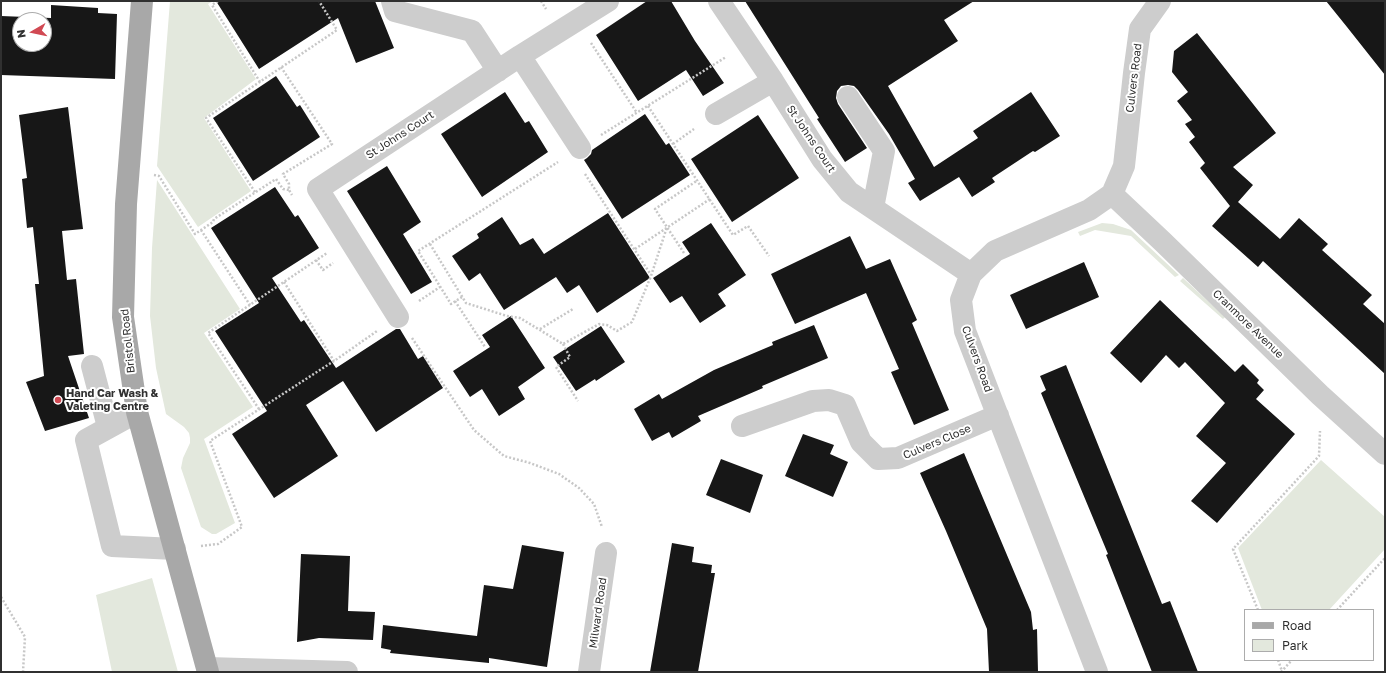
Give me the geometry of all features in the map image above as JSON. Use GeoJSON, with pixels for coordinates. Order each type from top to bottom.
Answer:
{"type":"FeatureCollection","features":[{"type":"Feature","properties":{"kind":"main road","name":"Bristol Road"},"geometry":{"type":"LineString","coordinates":[[142,1],[126,204],[123,317],[137,412],[208,670]]}},
{"type":"Feature","properties":{"kind":"street"},"geometry":{"type":"LineString","coordinates":[[392,1],[395,11],[472,31],[498,71]]}},
{"type":"Feature","properties":{"kind":"street","name":"St Johns Court"},"geometry":{"type":"LineString","coordinates":[[398,317],[318,189],[520,56],[608,1]]}},
{"type":"Feature","properties":{"kind":"street","name":"St Johns Court"},"geometry":{"type":"LineString","coordinates":[[719,1],[773,81],[822,159],[849,192],[971,274]]}},
{"type":"Feature","properties":{"kind":"street","name":"Culvers Road"},"geometry":{"type":"LineString","coordinates":[[1097,672],[965,331],[961,300],[971,274],[996,251],[1089,210],[1112,194],[1124,166],[1140,29],[1160,1]]}},
{"type":"Feature","properties":{"kind":"street"},"geometry":{"type":"LineString","coordinates":[[520,56],[576,151]]}},
{"type":"Feature","properties":{"kind":"street"},"geometry":{"type":"LineString","coordinates":[[716,114],[773,81]]}},
{"type":"Feature","properties":{"kind":"street"},"geometry":{"type":"LineString","coordinates":[[848,97],[884,151],[873,208]]}},
{"type":"Feature","properties":{"kind":"street","name":"Cranmore Avenue"},"geometry":{"type":"LineString","coordinates":[[1112,194],[1320,395],[1385,454]]}},
{"type":"Feature","properties":{"kind":"street"},"geometry":{"type":"LineString","coordinates":[[92,366],[108,427]]}},
{"type":"Feature","properties":{"kind":"street","name":"Culvers Close"},"geometry":{"type":"LineString","coordinates":[[742,426],[813,401],[829,400],[845,405],[861,442],[878,459],[898,458],[998,415]]}},
{"type":"Feature","properties":{"kind":"street"},"geometry":{"type":"LineString","coordinates":[[137,412],[86,440],[112,546],[175,548]]}},
{"type":"Feature","properties":{"kind":"street","name":"Milward Road"},"geometry":{"type":"LineString","coordinates":[[589,672],[606,553]]}},
{"type":"Feature","properties":{"kind":"street"},"geometry":{"type":"LineString","coordinates":[[208,670],[347,672]]}},
{"type":"Feature","properties":{"kind":"path"},"geometry":{"type":"LineString","coordinates":[[218,1],[212,5],[260,82]]}},
{"type":"Feature","properties":{"kind":"path"},"geometry":{"type":"LineString","coordinates":[[255,192],[206,118],[337,30],[319,1]]}},
{"type":"Feature","properties":{"kind":"path"},"geometry":{"type":"LineString","coordinates":[[577,21],[637,113]]}},
{"type":"Feature","properties":{"kind":"path"},"geometry":{"type":"LineString","coordinates":[[462,297],[451,304],[418,251],[748,43]]}},
{"type":"Feature","properties":{"kind":"path"},"geometry":{"type":"LineString","coordinates":[[281,67],[332,144],[283,174],[289,184],[289,190],[293,196]]}},
{"type":"Feature","properties":{"kind":"path"},"geometry":{"type":"LineString","coordinates":[[648,106],[733,235],[748,226],[769,256]]}},
{"type":"Feature","properties":{"kind":"path"},"geometry":{"type":"LineString","coordinates":[[576,151],[651,276]]}},
{"type":"Feature","properties":{"kind":"path"},"geometry":{"type":"LineString","coordinates":[[129,171],[159,176],[195,234],[213,222],[214,219],[276,179],[283,189],[289,190]]}},
{"type":"Feature","properties":{"kind":"path"},"geometry":{"type":"LineString","coordinates":[[684,253],[655,209],[698,180]]}},
{"type":"Feature","properties":{"kind":"path"},"geometry":{"type":"LineString","coordinates":[[634,249],[710,199]]}},
{"type":"Feature","properties":{"kind":"path"},"geometry":{"type":"LineString","coordinates":[[563,344],[599,324],[608,325],[617,331],[632,322],[651,276],[667,227]]}},
{"type":"Feature","properties":{"kind":"path"},"geometry":{"type":"LineString","coordinates":[[201,230],[250,305]]}},
{"type":"Feature","properties":{"kind":"path"},"geometry":{"type":"LineString","coordinates":[[430,244],[466,303],[507,316],[520,318],[563,344],[570,357],[556,367],[578,401]]}},
{"type":"Feature","properties":{"kind":"path"},"geometry":{"type":"LineString","coordinates":[[259,409],[208,333],[329,251]]}},
{"type":"Feature","properties":{"kind":"path"},"geometry":{"type":"LineString","coordinates":[[284,282],[334,361]]}},
{"type":"Feature","properties":{"kind":"path"},"geometry":{"type":"LineString","coordinates":[[421,300],[440,287]]}},
{"type":"Feature","properties":{"kind":"path"},"geometry":{"type":"LineString","coordinates":[[456,301],[485,347]]}},
{"type":"Feature","properties":{"kind":"path"},"geometry":{"type":"LineString","coordinates":[[540,329],[573,309]]}},
{"type":"Feature","properties":{"kind":"path"},"geometry":{"type":"LineString","coordinates":[[398,317],[474,430],[504,456],[530,463],[559,474],[579,488],[594,504],[603,529],[606,553]]}},
{"type":"Feature","properties":{"kind":"path"},"geometry":{"type":"LineString","coordinates":[[218,544],[242,527],[210,441],[338,358]]}},
{"type":"Feature","properties":{"kind":"path"},"geometry":{"type":"LineString","coordinates":[[1258,609],[1233,549],[1319,456],[1320,395]]}},
{"type":"Feature","properties":{"kind":"path"},"geometry":{"type":"LineString","coordinates":[[1338,609],[1385,558]]}},
{"type":"Feature","properties":{"kind":"path"},"geometry":{"type":"LineString","coordinates":[[1,597],[25,637],[23,672]]}},
{"type":"Feature","properties":{"kind":"path"},"geometry":{"type":"LineString","coordinates":[[1278,661],[1282,672]]}},
{"type":"Feature","properties":{"kind":"path"},"geometry":{"type":"LineString","coordinates":[[1282,672],[1291,661]]}},
{"type":"Feature","properties":{"kind":"green space"},"geometry":{"type":"Polygon","coordinates":[[[170,1],[213,1],[208,4],[256,79],[204,118],[251,191],[198,227],[157,166],[170,1]]]}},
{"type":"Feature","properties":{"kind":"green space"},"geometry":{"type":"Polygon","coordinates":[[[157,180],[240,309],[204,333],[253,407],[204,439],[235,523],[216,534],[212,534],[201,527],[181,468],[183,458],[190,443],[189,433],[184,427],[166,414],[156,368],[150,316],[152,248],[157,180]]]}},
{"type":"Feature","properties":{"kind":"green space"},"geometry":{"type":"Polygon","coordinates":[[[1102,223],[1113,224],[1131,230],[1179,275],[1175,277],[1131,236],[1095,230],[1080,236],[1078,232],[1102,223]]]}},
{"type":"Feature","properties":{"kind":"green space"},"geometry":{"type":"Polygon","coordinates":[[[1183,278],[1225,317],[1223,319],[1180,281],[1183,278]]]}},
{"type":"Feature","properties":{"kind":"green space"},"geometry":{"type":"Polygon","coordinates":[[[1321,460],[1385,517],[1385,549],[1330,609],[1262,609],[1238,548],[1321,460]]]}},
{"type":"Feature","properties":{"kind":"green space"},"geometry":{"type":"Polygon","coordinates":[[[152,578],[178,672],[112,672],[96,595],[152,578]]]}},
{"type":"Feature","properties":{"kind":"building"},"geometry":{"type":"Polygon","coordinates":[[[216,1],[375,1],[394,48],[356,63],[338,18],[259,69],[216,1]]]}},
{"type":"Feature","properties":{"kind":"building"},"geometry":{"type":"Polygon","coordinates":[[[647,1],[671,1],[695,41],[724,83],[703,96],[686,70],[638,101],[596,35],[647,1]]]}},
{"type":"Feature","properties":{"kind":"building"},"geometry":{"type":"Polygon","coordinates":[[[745,1],[974,1],[944,20],[958,41],[888,86],[934,167],[978,138],[973,131],[1031,92],[1060,136],[1035,152],[1033,151],[992,178],[995,182],[972,197],[959,177],[920,201],[908,183],[915,179],[889,134],[858,90],[854,86],[848,85],[841,86],[837,91],[836,98],[838,104],[867,148],[845,162],[745,1]]]}},
{"type":"Feature","properties":{"kind":"building"},"geometry":{"type":"Polygon","coordinates":[[[1326,1],[1385,1],[1385,75],[1347,27],[1326,1]]]}},
{"type":"Feature","properties":{"kind":"building"},"geometry":{"type":"Polygon","coordinates":[[[51,5],[98,8],[98,13],[117,14],[115,79],[1,75],[1,16],[12,16],[12,52],[52,52],[51,5]]]}},
{"type":"Feature","properties":{"kind":"building"},"geometry":{"type":"Polygon","coordinates":[[[1197,33],[1276,133],[1233,167],[1253,185],[1238,202],[1280,239],[1299,218],[1328,244],[1322,250],[1372,295],[1363,304],[1385,324],[1385,374],[1263,261],[1258,267],[1212,226],[1230,206],[1200,168],[1205,163],[1189,142],[1195,137],[1185,124],[1192,120],[1177,101],[1188,92],[1172,72],[1174,51],[1197,33]]]}},
{"type":"Feature","properties":{"kind":"building"},"geometry":{"type":"Polygon","coordinates":[[[276,76],[297,107],[300,105],[320,137],[253,181],[213,118],[276,76]]]}},
{"type":"Feature","properties":{"kind":"building"},"geometry":{"type":"Polygon","coordinates":[[[505,92],[525,123],[529,121],[548,152],[482,197],[441,134],[505,92]]]}},
{"type":"Feature","properties":{"kind":"building"},"geometry":{"type":"Polygon","coordinates":[[[68,107],[83,229],[62,231],[67,280],[76,279],[84,354],[68,356],[89,418],[45,431],[26,382],[44,376],[35,284],[39,284],[33,227],[27,228],[22,179],[27,178],[19,115],[68,107]]]}},
{"type":"Feature","properties":{"kind":"building"},"geometry":{"type":"Polygon","coordinates":[[[645,114],[666,145],[669,143],[690,175],[622,219],[584,160],[591,154],[592,150],[645,114]]]}},
{"type":"Feature","properties":{"kind":"building"},"geometry":{"type":"Polygon","coordinates":[[[758,115],[799,178],[732,222],[691,159],[758,115]]]}},
{"type":"Feature","properties":{"kind":"building"},"geometry":{"type":"Polygon","coordinates":[[[387,166],[421,222],[403,234],[432,282],[411,294],[347,191],[387,166]]]}},
{"type":"Feature","properties":{"kind":"building"},"geometry":{"type":"Polygon","coordinates":[[[275,187],[295,217],[298,215],[319,248],[272,278],[301,322],[304,320],[336,368],[396,329],[400,329],[418,359],[423,356],[443,388],[376,432],[343,381],[306,405],[338,456],[274,498],[232,434],[267,411],[215,331],[259,303],[211,228],[275,187]]]}},
{"type":"Feature","properties":{"kind":"building"},"geometry":{"type":"Polygon","coordinates":[[[608,213],[650,278],[597,313],[579,285],[567,293],[556,277],[504,310],[480,273],[469,281],[452,256],[479,238],[477,234],[502,217],[520,245],[533,238],[544,254],[608,213]]]}},
{"type":"Feature","properties":{"kind":"building"},"geometry":{"type":"Polygon","coordinates":[[[711,223],[746,275],[718,294],[726,306],[700,323],[682,296],[670,303],[653,278],[690,254],[682,242],[711,223]]]}},
{"type":"Feature","properties":{"kind":"building"},"geometry":{"type":"Polygon","coordinates":[[[850,236],[866,269],[890,259],[917,320],[912,323],[949,410],[914,425],[891,372],[899,369],[866,293],[795,324],[771,274],[850,236]]]}},
{"type":"Feature","properties":{"kind":"building"},"geometry":{"type":"Polygon","coordinates":[[[1084,262],[1099,297],[1026,329],[1010,295],[1084,262]]]}},
{"type":"Feature","properties":{"kind":"building"},"geometry":{"type":"Polygon","coordinates":[[[1160,300],[1235,372],[1243,364],[1259,380],[1257,383],[1264,390],[1256,399],[1295,434],[1217,523],[1191,501],[1226,463],[1196,436],[1225,403],[1185,362],[1179,368],[1166,355],[1141,383],[1110,353],[1160,300]]]}},
{"type":"Feature","properties":{"kind":"building"},"geometry":{"type":"Polygon","coordinates":[[[511,316],[545,368],[518,387],[525,399],[499,416],[482,389],[470,397],[453,371],[490,347],[482,335],[511,316]]]}},
{"type":"Feature","properties":{"kind":"building"},"geometry":{"type":"Polygon","coordinates":[[[814,325],[828,358],[762,386],[763,388],[698,416],[701,421],[672,438],[669,432],[652,441],[634,409],[659,394],[662,399],[714,370],[773,345],[772,342],[814,325]]]}},
{"type":"Feature","properties":{"kind":"building"},"geometry":{"type":"Polygon","coordinates":[[[601,326],[625,362],[596,381],[595,379],[576,391],[553,357],[601,326]]]}},
{"type":"Feature","properties":{"kind":"building"},"geometry":{"type":"Polygon","coordinates":[[[1066,365],[1162,604],[1170,601],[1198,672],[1152,672],[1106,555],[1108,554],[1041,393],[1046,390],[1040,376],[1066,365]]]}},
{"type":"Feature","properties":{"kind":"building"},"geometry":{"type":"Polygon","coordinates":[[[803,434],[834,445],[830,454],[848,462],[833,497],[785,476],[803,434]]]}},
{"type":"Feature","properties":{"kind":"building"},"geometry":{"type":"Polygon","coordinates":[[[964,453],[1031,612],[1033,630],[1037,629],[1038,672],[989,672],[987,629],[920,473],[964,453]]]}},
{"type":"Feature","properties":{"kind":"building"},"geometry":{"type":"Polygon","coordinates":[[[721,459],[763,475],[750,513],[706,495],[721,459]]]}},
{"type":"Feature","properties":{"kind":"building"},"geometry":{"type":"Polygon","coordinates":[[[672,543],[694,547],[692,562],[712,565],[711,573],[715,573],[698,672],[650,672],[672,543]]]}},
{"type":"Feature","properties":{"kind":"building"},"geometry":{"type":"Polygon","coordinates":[[[522,545],[564,552],[547,667],[489,658],[489,663],[390,653],[391,650],[381,648],[383,625],[477,636],[484,585],[513,589],[522,545]]]}},
{"type":"Feature","properties":{"kind":"building"},"geometry":{"type":"Polygon","coordinates":[[[301,554],[350,556],[348,611],[375,612],[373,640],[319,638],[297,642],[301,554]]]}},
{"type":"Feature","properties":{"kind":"place","name":"Hand Car Wash & Valeting Centre"},"geometry":{"type":"Point","coordinates":[58,400]}}]}
